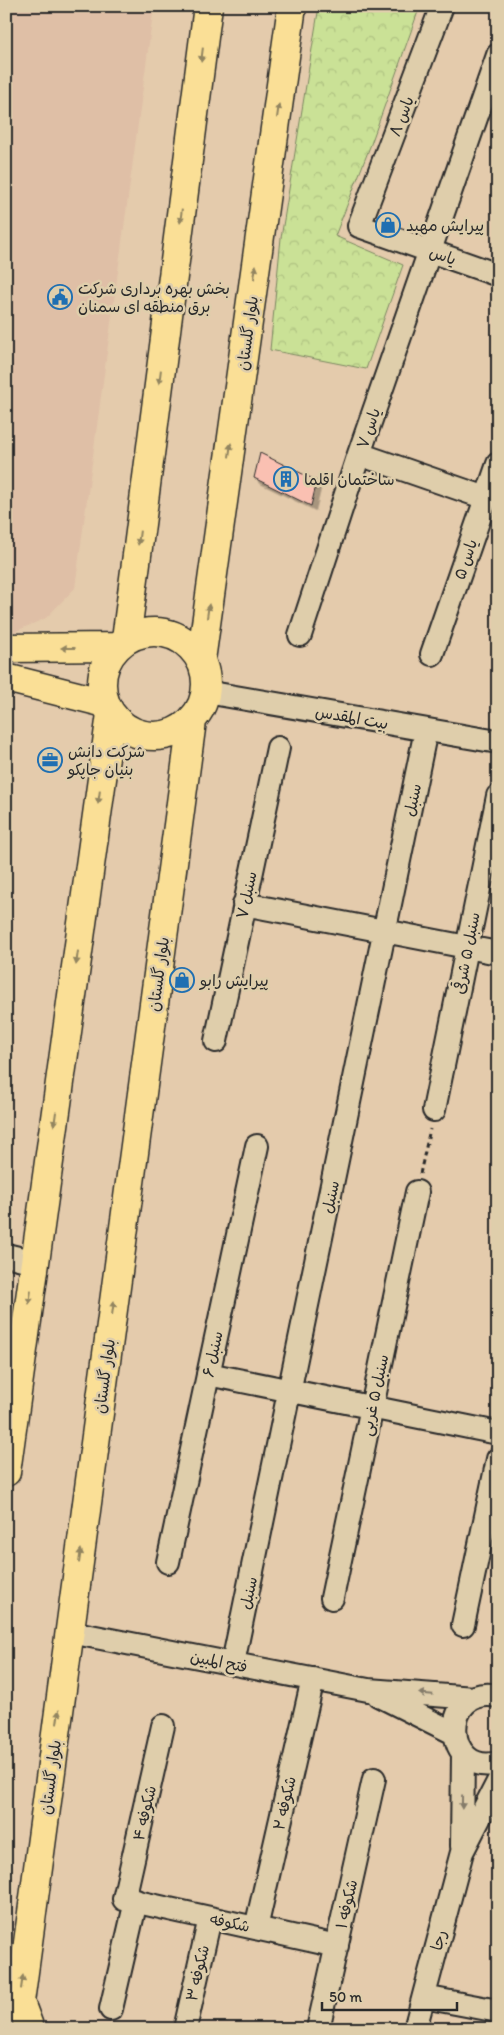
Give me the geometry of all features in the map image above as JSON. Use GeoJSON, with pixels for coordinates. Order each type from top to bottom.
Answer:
{"type":"FeatureCollection","features":[{"type":"Feature","properties":{"kind":"main road"},"geometry":{"type":"LineString","coordinates":[[121,644],[208,6]]}},
{"type":"Feature","properties":{"kind":"main road","name":"بلوار گلستان"},"geometry":{"type":"LineString","coordinates":[[201,660],[292,6]]}},
{"type":"Feature","properties":{"kind":"main road"},"geometry":{"type":"LineString","coordinates":[[159,632],[176,636],[190,646],[201,660],[206,676],[206,692],[201,708],[192,721],[176,732],[159,736],[140,735],[123,727],[108,708],[101,688],[102,674],[108,659],[121,644],[142,633],[159,632]]}},
{"type":"Feature","properties":{"kind":"main road"},"geometry":{"type":"LineString","coordinates":[[6,648],[121,644]]}},
{"type":"Feature","properties":{"kind":"main road"},"geometry":{"type":"LineString","coordinates":[[6,678],[108,708]]}},
{"type":"Feature","properties":{"kind":"main road"},"geometry":{"type":"LineString","coordinates":[[6,1472],[108,708]]}},
{"type":"Feature","properties":{"kind":"main road","name":"بلوار گلستان"},"geometry":{"type":"LineString","coordinates":[[30,2029],[20,2002],[192,721]]}},
{"type":"Feature","properties":{"kind":"street","name":"یاس ۸"},"geometry":{"type":"LineString","coordinates":[[359,226],[442,6]]}},
{"type":"Feature","properties":{"kind":"street","name":"یاس ۷"},"geometry":{"type":"LineString","coordinates":[[300,635],[428,250],[498,55]]}},
{"type":"Feature","properties":{"kind":"street","name":"یاس"},"geometry":{"type":"LineString","coordinates":[[359,226],[498,275]]}},
{"type":"Feature","properties":{"kind":"street"},"geometry":{"type":"LineString","coordinates":[[359,454],[486,498]]}},
{"type":"Feature","properties":{"kind":"street","name":"یاس ۵"},"geometry":{"type":"LineString","coordinates":[[432,654],[498,464]]}},
{"type":"Feature","properties":{"kind":"street","name":"بیت المقدس"},"geometry":{"type":"LineString","coordinates":[[206,692],[426,730],[496,736]]}},
{"type":"Feature","properties":{"kind":"street","name":"سنبل"},"geometry":{"type":"LineString","coordinates":[[233,1664],[426,730]]}},
{"type":"Feature","properties":{"kind":"street","name":"سنبل ۷"},"geometry":{"type":"LineString","coordinates":[[216,1041],[278,748]]}},
{"type":"Feature","properties":{"kind":"street","name":"سنبل ۵ شرقی"},"geometry":{"type":"LineString","coordinates":[[434,1110],[498,796]]}},
{"type":"Feature","properties":{"kind":"street"},"geometry":{"type":"LineString","coordinates":[[244,904],[498,953]]}},
{"type":"Feature","properties":{"kind":"street","name":"سنبل ۶"},"geometry":{"type":"LineString","coordinates":[[168,1562],[257,1146]]}},
{"type":"Feature","properties":{"kind":"street","name":"سنبل ۵ غربی"},"geometry":{"type":"LineString","coordinates":[[332,1598],[417,1192]]}},
{"type":"Feature","properties":{"kind":"street"},"geometry":{"type":"LineString","coordinates":[[6,1255],[35,1262]]}},
{"type":"Feature","properties":{"kind":"street"},"geometry":{"type":"LineString","coordinates":[[208,1374],[498,1433]]}},
{"type":"Feature","properties":{"kind":"street"},"geometry":{"type":"LineString","coordinates":[[463,1625],[498,1459]]}},
{"type":"Feature","properties":{"kind":"street","name":"فتح المبین"},"geometry":{"type":"LineString","coordinates":[[70,1632],[368,1690]]}},
{"type":"Feature","properties":{"kind":"street","name":"شکوفه ۲"},"geometry":{"type":"LineString","coordinates":[[256,1928],[313,1679]]}},
{"type":"Feature","properties":{"kind":"street"},"geometry":{"type":"LineString","coordinates":[[368,1690],[492,1696]]}},
{"type":"Feature","properties":{"kind":"street"},"geometry":{"type":"LineString","coordinates":[[368,1690],[459,1743],[472,1760],[482,1764],[498,1762]]}},
{"type":"Feature","properties":{"kind":"street"},"geometry":{"type":"LineString","coordinates":[[462,1852],[459,1743],[455,1722],[458,1712],[465,1704],[492,1696]]}},
{"type":"Feature","properties":{"kind":"street","name":"شکوفه ۴"},"geometry":{"type":"LineString","coordinates":[[111,2010],[163,1726]]}},
{"type":"Feature","properties":{"kind":"street","name":"شکوفه ۱"},"geometry":{"type":"LineString","coordinates":[[318,2029],[374,1779]]}},
{"type":"Feature","properties":{"kind":"street"},"geometry":{"type":"LineString","coordinates":[[462,1852],[498,1782]]}},
{"type":"Feature","properties":{"kind":"street","name":"رجا"},"geometry":{"type":"LineString","coordinates":[[415,2029],[462,1852]]}},
{"type":"Feature","properties":{"kind":"street","name":"شکوفه"},"geometry":{"type":"LineString","coordinates":[[130,1900],[337,1946]]}},
{"type":"Feature","properties":{"kind":"street","name":"شکوفه ۳"},"geometry":{"type":"LineString","coordinates":[[185,2029],[210,1918]]}},
{"type":"Feature","properties":{"kind":"street"},"geometry":{"type":"LineString","coordinates":[[424,1997],[498,2011]]}},
{"type":"Feature","properties":{"kind":"path"},"geometry":{"type":"LineString","coordinates":[[417,1192],[434,1110]]}},
{"type":"Feature","properties":{"kind":"shaded area","name":"بخش بهره برداری شرکت برق منطقه ای سمنان"},"geometry":{"type":"Polygon","coordinates":[[[6,6],[154,6],[75,588],[46,618],[14,632],[6,631],[6,6]]]}},
{"type":"Feature","properties":{"kind":"green space"},"geometry":{"type":"Polygon","coordinates":[[[319,6],[420,6],[371,144],[335,236],[403,265],[366,369],[270,350],[281,238],[319,6]]]}},
{"type":"Feature","properties":{"kind":"building","name":"ساختمان اقلما"},"geometry":{"type":"Polygon","coordinates":[[[260,453],[317,481],[311,506],[254,478],[260,453]]]}},
{"type":"Feature","properties":{"kind":"place","name":"پیرایش مهبد"},"geometry":{"type":"Point","coordinates":[388,225]}},
{"type":"Feature","properties":{"kind":"place","name":"بخش بهره برداری شرکت برق منطقه ای سمنان"},"geometry":{"type":"Point","coordinates":[60,297]}},
{"type":"Feature","properties":{"kind":"place","name":"ساختمان اقلما"},"geometry":{"type":"Point","coordinates":[286,479]}},
{"type":"Feature","properties":{"kind":"place","name":"شرکت دانش بنیان جاپکو"},"geometry":{"type":"Point","coordinates":[50,760]}},
{"type":"Feature","properties":{"kind":"place","name":"پیرایش رابو"},"geometry":{"type":"Point","coordinates":[182,980]}}]}
